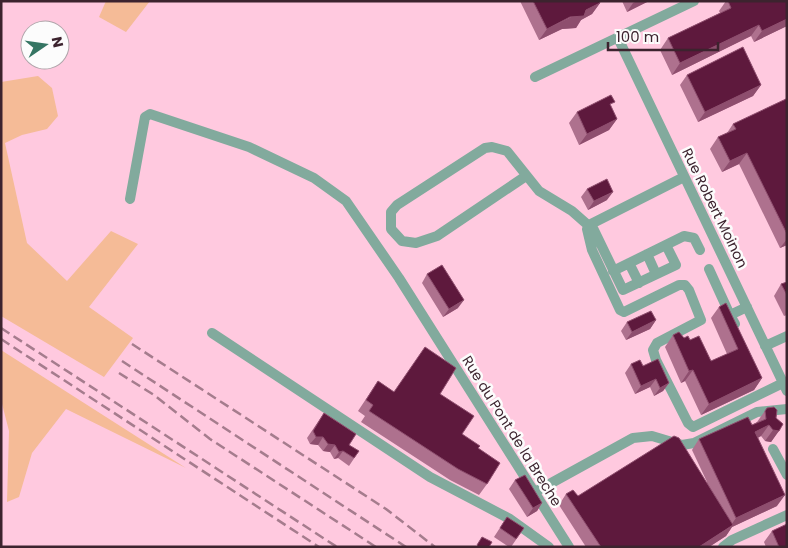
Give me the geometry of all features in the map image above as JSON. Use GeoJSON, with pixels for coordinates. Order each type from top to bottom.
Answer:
{"type":"FeatureCollection","features":[{"type":"Feature","properties":{"kind":"street"},"geometry":{"type":"LineString","coordinates":[[535,77],[694,1]]}},
{"type":"Feature","properties":{"kind":"street","name":"Rue Robert Moinon"},"geometry":{"type":"LineString","coordinates":[[618,38],[785,387]]}},
{"type":"Feature","properties":{"kind":"street","name":"Rue du Pont de la Breche"},"geometry":{"type":"LineString","coordinates":[[130,199],[146,117],[150,114],[249,147],[314,178],[346,201],[432,330],[569,547]]}},
{"type":"Feature","properties":{"kind":"street"},"geometry":{"type":"LineString","coordinates":[[526,176],[437,236],[423,241],[402,241],[391,229],[391,212],[397,205],[485,148],[492,147],[507,151],[539,190],[590,225],[623,290],[676,265],[666,245]]}},
{"type":"Feature","properties":{"kind":"street"},"geometry":{"type":"LineString","coordinates":[[590,225],[684,176]]}},
{"type":"Feature","properties":{"kind":"street"},"geometry":{"type":"LineString","coordinates":[[590,225],[588,237],[592,250],[620,310],[624,312],[680,285],[685,285],[689,290],[701,315],[701,320],[657,343],[653,350],[656,360],[688,424],[693,427],[699,426],[785,387]]}},
{"type":"Feature","properties":{"kind":"street"},"geometry":{"type":"LineString","coordinates":[[613,271],[684,236],[690,236],[696,241],[700,250]]}},
{"type":"Feature","properties":{"kind":"street"},"geometry":{"type":"LineString","coordinates":[[647,254],[656,274]]}},
{"type":"Feature","properties":{"kind":"street"},"geometry":{"type":"LineString","coordinates":[[630,263],[639,283]]}},
{"type":"Feature","properties":{"kind":"street"},"geometry":{"type":"LineString","coordinates":[[709,269],[738,331]]}},
{"type":"Feature","properties":{"kind":"street"},"geometry":{"type":"LineString","coordinates":[[730,315],[747,307]]}},
{"type":"Feature","properties":{"kind":"street"},"geometry":{"type":"LineString","coordinates":[[212,333],[430,477],[510,519],[549,547]]}},
{"type":"Feature","properties":{"kind":"street"},"geometry":{"type":"LineString","coordinates":[[765,346],[787,336]]}},
{"type":"Feature","properties":{"kind":"street"},"geometry":{"type":"LineString","coordinates":[[534,492],[633,438],[652,436],[682,445],[694,442],[756,412],[787,409]]}},
{"type":"Feature","properties":{"kind":"street"},"geometry":{"type":"LineString","coordinates":[[773,449],[787,475]]}},
{"type":"Feature","properties":{"kind":"street"},"geometry":{"type":"LineString","coordinates":[[723,547],[732,540],[787,514]]}},
{"type":"Feature","properties":{"kind":"shaded area"},"geometry":{"type":"Polygon","coordinates":[[[106,1],[150,1],[126,32],[99,17],[106,1]]]}},
{"type":"Feature","properties":{"kind":"shaded area"},"geometry":{"type":"Polygon","coordinates":[[[38,76],[52,88],[58,116],[47,129],[22,135],[5,143],[27,243],[67,281],[111,231],[138,244],[89,307],[133,338],[104,377],[1,316],[1,82],[38,76]]]}},
{"type":"Feature","properties":{"kind":"shaded area"},"geometry":{"type":"Polygon","coordinates":[[[1,350],[186,468],[66,409],[32,453],[19,497],[7,502],[9,431],[1,400],[1,350]]]}},
{"type":"Feature","properties":{"kind":"building"},"geometry":{"type":"Polygon","coordinates":[[[533,1],[599,1],[600,3],[586,10],[584,16],[570,17],[547,29],[533,1]]]}},
{"type":"Feature","properties":{"kind":"building"},"geometry":{"type":"Polygon","coordinates":[[[728,1],[787,1],[787,19],[762,31],[759,25],[680,63],[668,38],[731,8],[728,1]]]}},
{"type":"Feature","properties":{"kind":"building"},"geometry":{"type":"Polygon","coordinates":[[[743,47],[761,85],[705,112],[687,75],[743,47]]]}},
{"type":"Feature","properties":{"kind":"building"},"geometry":{"type":"Polygon","coordinates":[[[611,95],[615,102],[610,104],[617,119],[587,134],[577,112],[611,95]]]}},
{"type":"Feature","properties":{"kind":"building"},"geometry":{"type":"Polygon","coordinates":[[[786,99],[787,234],[747,153],[730,161],[718,137],[736,129],[733,124],[786,99]]]}},
{"type":"Feature","properties":{"kind":"building"},"geometry":{"type":"Polygon","coordinates":[[[607,179],[613,192],[594,201],[587,189],[607,179]]]}},
{"type":"Feature","properties":{"kind":"building"},"geometry":{"type":"Polygon","coordinates":[[[442,265],[464,300],[449,309],[427,274],[442,265]]]}},
{"type":"Feature","properties":{"kind":"building"},"geometry":{"type":"Polygon","coordinates":[[[787,282],[787,295],[781,284],[787,282]]]}},
{"type":"Feature","properties":{"kind":"building"},"geometry":{"type":"Polygon","coordinates":[[[726,303],[762,378],[709,404],[693,370],[689,371],[673,335],[679,332],[684,338],[688,336],[690,340],[699,336],[711,361],[738,349],[719,307],[726,303]]]}},
{"type":"Feature","properties":{"kind":"building"},"geometry":{"type":"Polygon","coordinates":[[[651,311],[656,320],[632,332],[627,322],[651,311]]]}},
{"type":"Feature","properties":{"kind":"building"},"geometry":{"type":"Polygon","coordinates":[[[425,347],[456,368],[440,394],[474,416],[462,434],[500,463],[487,484],[458,469],[369,411],[373,405],[366,400],[378,381],[394,392],[425,347]]]}},
{"type":"Feature","properties":{"kind":"building"},"geometry":{"type":"Polygon","coordinates":[[[658,359],[669,383],[660,388],[656,379],[641,386],[631,364],[640,360],[643,366],[658,359]]]}},
{"type":"Feature","properties":{"kind":"building"},"geometry":{"type":"Polygon","coordinates":[[[774,407],[777,410],[776,418],[783,424],[779,431],[773,430],[769,425],[755,432],[785,495],[736,518],[699,439],[748,417],[752,425],[766,419],[765,411],[767,408],[774,407]]]}},
{"type":"Feature","properties":{"kind":"building"},"geometry":{"type":"Polygon","coordinates":[[[324,413],[356,434],[349,445],[359,451],[354,458],[343,451],[339,452],[335,445],[328,444],[323,437],[316,437],[313,431],[324,413]]]}},
{"type":"Feature","properties":{"kind":"building"},"geometry":{"type":"Polygon","coordinates":[[[674,436],[679,438],[733,525],[699,547],[601,547],[566,494],[573,490],[578,496],[674,436]]]}},
{"type":"Feature","properties":{"kind":"building"},"geometry":{"type":"Polygon","coordinates":[[[525,475],[542,503],[533,508],[515,480],[525,475]]]}},
{"type":"Feature","properties":{"kind":"building"},"geometry":{"type":"Polygon","coordinates":[[[507,517],[524,528],[516,539],[500,528],[507,517]]]}},
{"type":"Feature","properties":{"kind":"building"},"geometry":{"type":"Polygon","coordinates":[[[787,524],[787,547],[779,547],[772,531],[787,524]]]}},
{"type":"Feature","properties":{"kind":"building"},"geometry":{"type":"Polygon","coordinates":[[[482,537],[492,542],[489,547],[479,547],[477,545],[482,537]]]}},
{"type":"Feature","properties":{"kind":"railway"},"geometry":{"type":"LineString","coordinates":[[1,328],[337,547]]}},
{"type":"Feature","properties":{"kind":"railway"},"geometry":{"type":"LineString","coordinates":[[1,339],[319,547]]}},
{"type":"Feature","properties":{"kind":"railway"},"geometry":{"type":"LineString","coordinates":[[132,344],[386,509],[435,547]]}},
{"type":"Feature","properties":{"kind":"railway"},"geometry":{"type":"LineString","coordinates":[[122,361],[406,547]]}},
{"type":"Feature","properties":{"kind":"railway"},"geometry":{"type":"LineString","coordinates":[[119,373],[154,395],[210,439],[376,547]]}}]}
